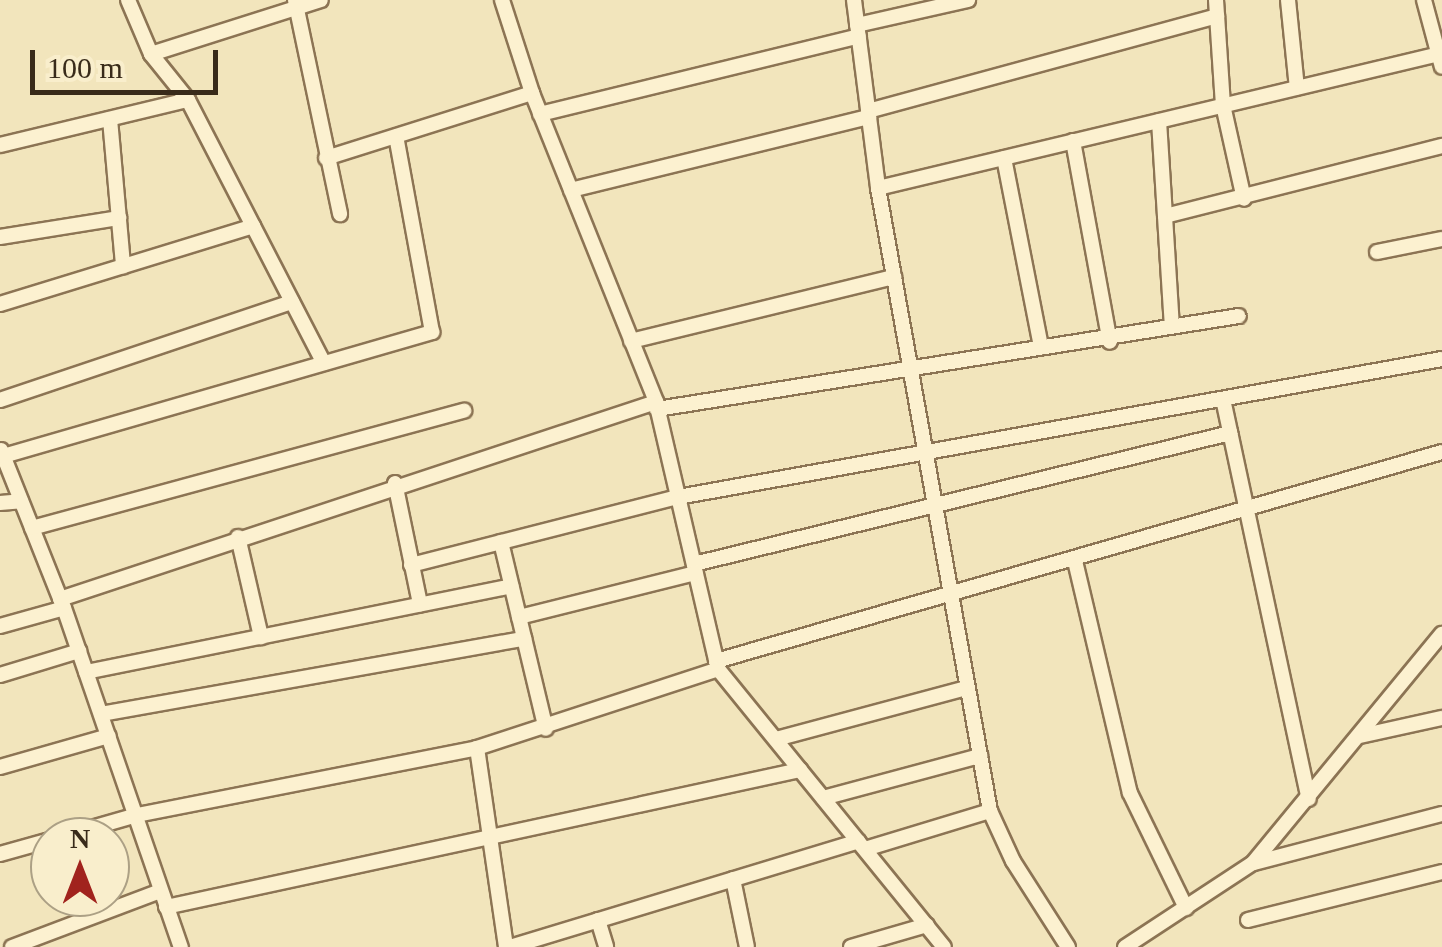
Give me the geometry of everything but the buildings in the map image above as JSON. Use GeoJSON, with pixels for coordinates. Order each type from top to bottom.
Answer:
{"type":"FeatureCollection","features":[{"type":"Feature","properties":{"kind":"street"},"geometry":{"type":"LineString","coordinates":[[128,0],[151,54],[188,100],[324,363]]}},
{"type":"Feature","properties":{"kind":"street"},"geometry":{"type":"LineString","coordinates":[[151,54],[297,4],[321,0]]}},
{"type":"Feature","properties":{"kind":"street"},"geometry":{"type":"LineString","coordinates":[[502,0],[540,114],[657,405],[717,665],[944,947]]}},
{"type":"Feature","properties":{"kind":"street"},"geometry":{"type":"LineString","coordinates":[[854,0],[878,188],[990,811],[1013,861],[1068,947]]}},
{"type":"Feature","properties":{"kind":"street"},"geometry":{"type":"LineString","coordinates":[[540,114],[968,0]]}},
{"type":"Feature","properties":{"kind":"street"},"geometry":{"type":"LineString","coordinates":[[1216,0],[1223,106],[1243,198]]}},
{"type":"Feature","properties":{"kind":"street"},"geometry":{"type":"LineString","coordinates":[[1288,0],[1297,88]]}},
{"type":"Feature","properties":{"kind":"street"},"geometry":{"type":"LineString","coordinates":[[878,188],[1297,88],[1440,61],[1424,0]]}},
{"type":"Feature","properties":{"kind":"street"},"geometry":{"type":"LineString","coordinates":[[297,4],[340,214]]}},
{"type":"Feature","properties":{"kind":"street"},"geometry":{"type":"LineString","coordinates":[[571,190],[869,114],[1217,16]]}},
{"type":"Feature","properties":{"kind":"street"},"geometry":{"type":"LineString","coordinates":[[326,158],[532,93]]}},
{"type":"Feature","properties":{"kind":"street"},"geometry":{"type":"LineString","coordinates":[[0,144],[188,100]]}},
{"type":"Feature","properties":{"kind":"street"},"geometry":{"type":"LineString","coordinates":[[110,118],[123,266]]}},
{"type":"Feature","properties":{"kind":"street"},"geometry":{"type":"LineString","coordinates":[[1160,121],[1172,326]]}},
{"type":"Feature","properties":{"kind":"street"},"geometry":{"type":"LineString","coordinates":[[182,947],[79,650],[2,452],[432,332],[396,136]]}},
{"type":"Feature","properties":{"kind":"street"},"geometry":{"type":"LineString","coordinates":[[1073,141],[1109,339]]}},
{"type":"Feature","properties":{"kind":"street"},"geometry":{"type":"LineString","coordinates":[[1165,216],[1442,146]]}},
{"type":"Feature","properties":{"kind":"street"},"geometry":{"type":"LineString","coordinates":[[1004,158],[1041,347]]}},
{"type":"Feature","properties":{"kind":"street"},"geometry":{"type":"LineString","coordinates":[[0,237],[119,218]]}},
{"type":"Feature","properties":{"kind":"street"},"geometry":{"type":"LineString","coordinates":[[0,304],[253,226]]}},
{"type":"Feature","properties":{"kind":"street"},"geometry":{"type":"LineString","coordinates":[[1376,252],[1442,239]]}},
{"type":"Feature","properties":{"kind":"street"},"geometry":{"type":"LineString","coordinates":[[631,341],[894,277]]}},
{"type":"Feature","properties":{"kind":"street"},"geometry":{"type":"LineString","coordinates":[[0,400],[292,302]]}},
{"type":"Feature","properties":{"kind":"street"},"geometry":{"type":"LineString","coordinates":[[0,626],[394,483],[657,405],[1109,339],[1238,316]]}},
{"type":"Feature","properties":{"kind":"street"},"geometry":{"type":"LineString","coordinates":[[411,565],[678,497],[1442,359]]}},
{"type":"Feature","properties":{"kind":"street"},"geometry":{"type":"LineString","coordinates":[[1223,399],[1309,798]]}},
{"type":"Feature","properties":{"kind":"street"},"geometry":{"type":"LineString","coordinates":[[32,528],[464,411]]}},
{"type":"Feature","properties":{"kind":"street"},"geometry":{"type":"LineString","coordinates":[[519,616],[935,505],[1230,434]]}},
{"type":"Feature","properties":{"kind":"street"},"geometry":{"type":"LineString","coordinates":[[130,817],[476,748],[717,665],[1442,452]]}},
{"type":"Feature","properties":{"kind":"street"},"geometry":{"type":"LineString","coordinates":[[394,483],[420,604]]}},
{"type":"Feature","properties":{"kind":"street"},"geometry":{"type":"LineString","coordinates":[[0,503],[21,501]]}},
{"type":"Feature","properties":{"kind":"street"},"geometry":{"type":"LineString","coordinates":[[238,537],[261,636]]}},
{"type":"Feature","properties":{"kind":"street"},"geometry":{"type":"LineString","coordinates":[[500,542],[546,727]]}},
{"type":"Feature","properties":{"kind":"street"},"geometry":{"type":"LineString","coordinates":[[1075,561],[1130,793],[1186,908]]}},
{"type":"Feature","properties":{"kind":"street"},"geometry":{"type":"LineString","coordinates":[[86,672],[511,586]]}},
{"type":"Feature","properties":{"kind":"street"},"geometry":{"type":"LineString","coordinates":[[1124,947],[1253,863],[1442,634]]}},
{"type":"Feature","properties":{"kind":"street"},"geometry":{"type":"LineString","coordinates":[[101,714],[524,639]]}},
{"type":"Feature","properties":{"kind":"street"},"geometry":{"type":"LineString","coordinates":[[0,675],[79,650]]}},
{"type":"Feature","properties":{"kind":"street"},"geometry":{"type":"LineString","coordinates":[[776,740],[967,688]]}},
{"type":"Feature","properties":{"kind":"street"},"geometry":{"type":"LineString","coordinates":[[1360,736],[1442,718]]}},
{"type":"Feature","properties":{"kind":"street"},"geometry":{"type":"LineString","coordinates":[[0,767],[109,736]]}},
{"type":"Feature","properties":{"kind":"street"},"geometry":{"type":"LineString","coordinates":[[476,748],[508,947],[733,879],[990,811]]}},
{"type":"Feature","properties":{"kind":"street"},"geometry":{"type":"LineString","coordinates":[[824,798],[980,756]]}},
{"type":"Feature","properties":{"kind":"street"},"geometry":{"type":"LineString","coordinates":[[166,908],[800,770]]}},
{"type":"Feature","properties":{"kind":"street"},"geometry":{"type":"LineString","coordinates":[[1253,863],[1442,814]]}},
{"type":"Feature","properties":{"kind":"street"},"geometry":{"type":"LineString","coordinates":[[0,854],[30,846]]}},
{"type":"Feature","properties":{"kind":"street"},"geometry":{"type":"LineString","coordinates":[[1248,920],[1442,872]]}},
{"type":"Feature","properties":{"kind":"street"},"geometry":{"type":"LineString","coordinates":[[733,879],[747,947]]}},
{"type":"Feature","properties":{"kind":"street"},"geometry":{"type":"LineString","coordinates":[[12,947],[160,891]]}},
{"type":"Feature","properties":{"kind":"street"},"geometry":{"type":"LineString","coordinates":[[598,920],[606,947]]}},
{"type":"Feature","properties":{"kind":"street"},"geometry":{"type":"LineString","coordinates":[[851,947],[926,925]]}}]}
